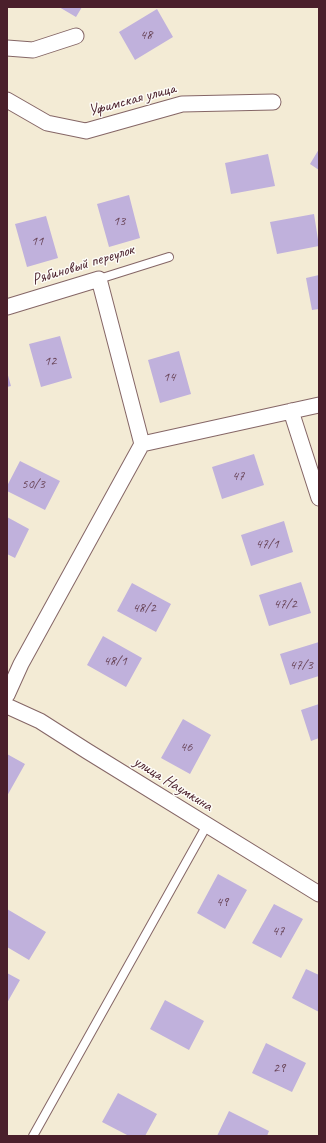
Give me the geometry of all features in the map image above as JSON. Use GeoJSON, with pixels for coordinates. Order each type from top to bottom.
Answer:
{"type":"FeatureCollection","features":[{"type":"Feature","properties":{"kind":"street"},"geometry":{"type":"LineString","coordinates":[[7,48],[32,50],[76,36]]}},
{"type":"Feature","properties":{"kind":"street","name":"Уфимская улица"},"geometry":{"type":"LineString","coordinates":[[7,100],[47,123],[86,131],[182,104],[273,102]]}},
{"type":"Feature","properties":{"kind":"street"},"geometry":{"type":"LineString","coordinates":[[7,695],[21,664],[142,444],[99,279]]}},
{"type":"Feature","properties":{"kind":"street","name":"Рябиновый переулок"},"geometry":{"type":"LineString","coordinates":[[7,307],[99,279]]}},
{"type":"Feature","properties":{"kind":"street"},"geometry":{"type":"LineString","coordinates":[[142,444],[319,405]]}},
{"type":"Feature","properties":{"kind":"street"},"geometry":{"type":"LineString","coordinates":[[292,411],[319,498]]}},
{"type":"Feature","properties":{"kind":"street","name":"улица Наумкина"},"geometry":{"type":"LineString","coordinates":[[7,706],[40,721],[207,826],[319,894]]}},
{"type":"Feature","properties":{"kind":"lane","name":"Рябиновый переулок"},"geometry":{"type":"LineString","coordinates":[[99,279],[169,258]]}},
{"type":"Feature","properties":{"kind":"lane"},"geometry":{"type":"LineString","coordinates":[[33,1136],[207,826]]}},
{"type":"Feature","properties":{"kind":"building"},"geometry":{"type":"Polygon","coordinates":[[[59,7],[82,7],[76,17],[59,7]]]}},
{"type":"Feature","properties":{"kind":"building"},"geometry":{"type":"Polygon","coordinates":[[[157,9],[173,37],[135,60],[119,32],[157,9]]]}},
{"type":"Feature","properties":{"kind":"building"},"geometry":{"type":"Polygon","coordinates":[[[319,149],[319,170],[310,164],[319,149]]]}},
{"type":"Feature","properties":{"kind":"building"},"geometry":{"type":"Polygon","coordinates":[[[268,154],[275,186],[231,194],[225,163],[268,154]]]}},
{"type":"Feature","properties":{"kind":"building"},"geometry":{"type":"Polygon","coordinates":[[[129,195],[140,238],[109,247],[97,204],[129,195]]]}},
{"type":"Feature","properties":{"kind":"building"},"geometry":{"type":"Polygon","coordinates":[[[314,214],[319,246],[277,254],[270,222],[314,214]]]}},
{"type":"Feature","properties":{"kind":"building"},"geometry":{"type":"Polygon","coordinates":[[[46,216],[58,258],[27,267],[15,224],[46,216]]]}},
{"type":"Feature","properties":{"kind":"building"},"geometry":{"type":"Polygon","coordinates":[[[319,275],[319,309],[312,310],[306,278],[319,275]]]}},
{"type":"Feature","properties":{"kind":"building"},"geometry":{"type":"Polygon","coordinates":[[[60,336],[72,378],[41,387],[29,344],[60,336]]]}},
{"type":"Feature","properties":{"kind":"building"},"geometry":{"type":"Polygon","coordinates":[[[179,351],[191,394],[160,403],[148,360],[179,351]]]}},
{"type":"Feature","properties":{"kind":"building"},"geometry":{"type":"Polygon","coordinates":[[[7,372],[11,386],[7,387],[7,372]]]}},
{"type":"Feature","properties":{"kind":"building"},"geometry":{"type":"Polygon","coordinates":[[[254,454],[264,485],[222,499],[212,467],[254,454]]]}},
{"type":"Feature","properties":{"kind":"building"},"geometry":{"type":"Polygon","coordinates":[[[20,461],[60,481],[45,510],[7,491],[7,486],[20,461]]]}},
{"type":"Feature","properties":{"kind":"building"},"geometry":{"type":"Polygon","coordinates":[[[7,517],[29,529],[15,558],[7,554],[7,517]]]}},
{"type":"Feature","properties":{"kind":"building"},"geometry":{"type":"Polygon","coordinates":[[[284,521],[293,552],[251,566],[241,535],[284,521]]]}},
{"type":"Feature","properties":{"kind":"building"},"geometry":{"type":"Polygon","coordinates":[[[301,582],[311,613],[269,626],[259,595],[301,582]]]}},
{"type":"Feature","properties":{"kind":"building"},"geometry":{"type":"Polygon","coordinates":[[[132,583],[171,604],[156,632],[117,611],[132,583]]]}},
{"type":"Feature","properties":{"kind":"building"},"geometry":{"type":"Polygon","coordinates":[[[103,636],[142,658],[126,687],[87,665],[103,636]]]}},
{"type":"Feature","properties":{"kind":"building"},"geometry":{"type":"Polygon","coordinates":[[[319,642],[319,676],[290,685],[280,654],[319,642]]]}},
{"type":"Feature","properties":{"kind":"building"},"geometry":{"type":"Polygon","coordinates":[[[319,704],[319,738],[311,741],[301,710],[319,704]]]}},
{"type":"Feature","properties":{"kind":"building"},"geometry":{"type":"Polygon","coordinates":[[[183,719],[211,735],[190,774],[161,758],[183,719]]]}},
{"type":"Feature","properties":{"kind":"building"},"geometry":{"type":"Polygon","coordinates":[[[7,754],[25,764],[7,796],[7,754]]]}},
{"type":"Feature","properties":{"kind":"building"},"geometry":{"type":"Polygon","coordinates":[[[218,874],[247,890],[225,929],[197,913],[218,874]]]}},
{"type":"Feature","properties":{"kind":"building"},"geometry":{"type":"Polygon","coordinates":[[[274,904],[303,919],[281,958],[252,943],[274,904]]]}},
{"type":"Feature","properties":{"kind":"building"},"geometry":{"type":"Polygon","coordinates":[[[7,909],[46,932],[29,960],[7,947],[7,909]]]}},
{"type":"Feature","properties":{"kind":"building"},"geometry":{"type":"Polygon","coordinates":[[[306,969],[319,975],[319,1012],[292,998],[306,969]]]}},
{"type":"Feature","properties":{"kind":"building"},"geometry":{"type":"Polygon","coordinates":[[[7,973],[20,980],[7,1003],[7,973]]]}},
{"type":"Feature","properties":{"kind":"building"},"geometry":{"type":"Polygon","coordinates":[[[165,1000],[204,1021],[189,1050],[150,1029],[165,1000]]]}},
{"type":"Feature","properties":{"kind":"building"},"geometry":{"type":"Polygon","coordinates":[[[266,1043],[306,1063],[292,1092],[252,1073],[266,1043]]]}},
{"type":"Feature","properties":{"kind":"building"},"geometry":{"type":"Polygon","coordinates":[[[118,1093],[157,1114],[145,1136],[129,1136],[102,1122],[118,1093]]]}},
{"type":"Feature","properties":{"kind":"building"},"geometry":{"type":"Polygon","coordinates":[[[229,1111],[269,1131],[267,1136],[217,1136],[229,1111]]]}}]}
